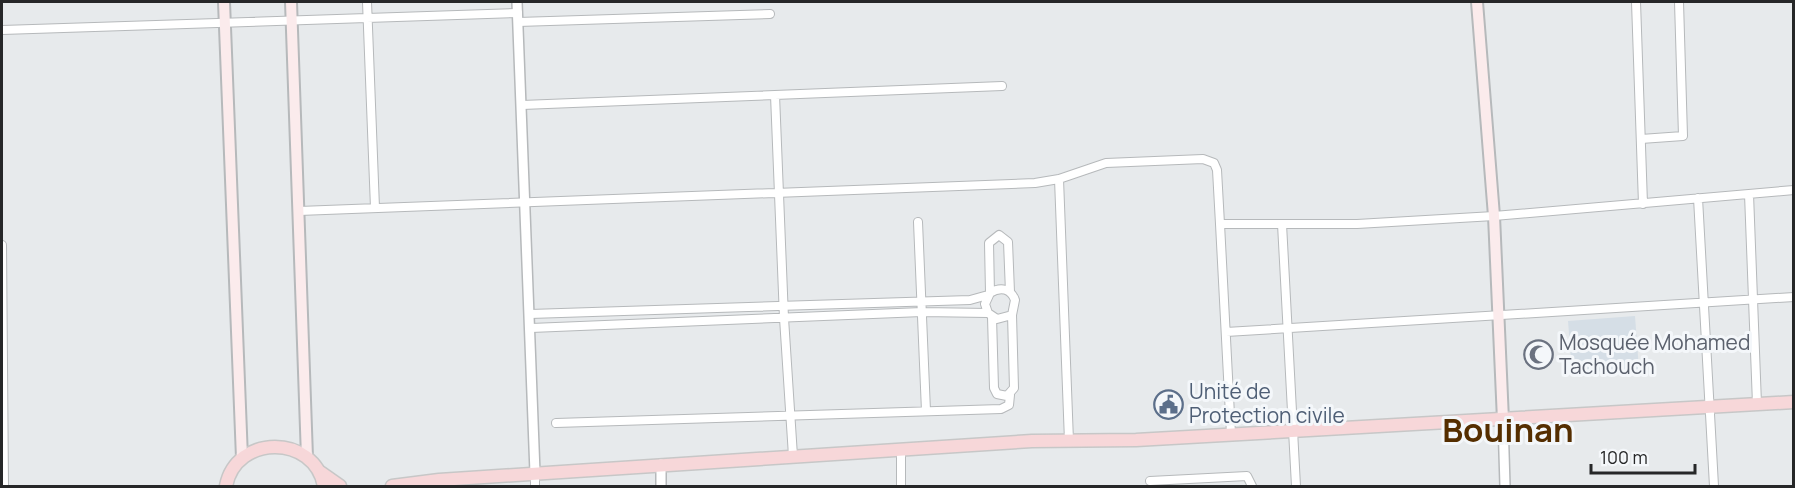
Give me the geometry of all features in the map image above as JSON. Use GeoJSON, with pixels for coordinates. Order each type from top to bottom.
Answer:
{"type":"FeatureCollection","features":[{"type":"Feature","properties":{"kind":"main road"},"geometry":{"type":"LineString","coordinates":[[224,2],[242,458]]}},
{"type":"Feature","properties":{"kind":"main road"},"geometry":{"type":"LineString","coordinates":[[291,2],[307,457]]}},
{"type":"Feature","properties":{"kind":"main road"},"geometry":{"type":"LineString","coordinates":[[1478,2],[1494,216],[1503,420]]}},
{"type":"Feature","properties":{"kind":"main road"},"geometry":{"type":"LineString","coordinates":[[392,486],[535,473],[901,449],[1136,440],[1794,402]]}},
{"type":"Feature","properties":{"kind":"main road"},"geometry":{"type":"LineString","coordinates":[[224,484],[242,458],[263,448],[274,446],[286,447],[307,457],[318,470],[340,486]]}},
{"type":"Feature","properties":{"kind":"main road"},"geometry":{"type":"LineString","coordinates":[[318,470],[324,486]]}},
{"type":"Feature","properties":{"kind":"street"},"geometry":{"type":"LineString","coordinates":[[367,2],[375,208]]}},
{"type":"Feature","properties":{"kind":"street"},"geometry":{"type":"LineString","coordinates":[[517,2],[536,486]]}},
{"type":"Feature","properties":{"kind":"street"},"geometry":{"type":"LineString","coordinates":[[1636,2],[1643,204]]}},
{"type":"Feature","properties":{"kind":"street"},"geometry":{"type":"LineString","coordinates":[[1641,139],[1683,136],[1679,2]]}},
{"type":"Feature","properties":{"kind":"street"},"geometry":{"type":"LineString","coordinates":[[2,30],[368,18],[770,14]]}},
{"type":"Feature","properties":{"kind":"street"},"geometry":{"type":"LineString","coordinates":[[522,105],[1002,86]]}},
{"type":"Feature","properties":{"kind":"street"},"geometry":{"type":"LineString","coordinates":[[775,95],[783,318],[793,456]]}},
{"type":"Feature","properties":{"kind":"street"},"geometry":{"type":"LineString","coordinates":[[299,211],[1035,183],[1059,179],[1106,163],[1207,159],[1217,170],[1231,434]]}},
{"type":"Feature","properties":{"kind":"street"},"geometry":{"type":"LineString","coordinates":[[1059,179],[1069,441]]}},
{"type":"Feature","properties":{"kind":"street"},"geometry":{"type":"LineString","coordinates":[[1220,224],[1357,224],[1494,216],[1794,190]]}},
{"type":"Feature","properties":{"kind":"street"},"geometry":{"type":"LineString","coordinates":[[1749,194],[1757,404]]}},
{"type":"Feature","properties":{"kind":"street"},"geometry":{"type":"LineString","coordinates":[[1698,198],[1714,486]]}},
{"type":"Feature","properties":{"kind":"street"},"geometry":{"type":"LineString","coordinates":[[918,222],[926,411]]}},
{"type":"Feature","properties":{"kind":"street"},"geometry":{"type":"LineString","coordinates":[[1282,224],[1296,486]]}},
{"type":"Feature","properties":{"kind":"street"},"geometry":{"type":"LineString","coordinates":[[556,423],[1001,409],[1009,405],[1010,395],[1014,388],[1012,315],[1016,300],[1010,292],[1008,242],[999,235],[989,243],[989,294],[985,304],[990,315],[994,388],[1001,396],[1010,395]]}},
{"type":"Feature","properties":{"kind":"street"},"geometry":{"type":"LineString","coordinates":[[2,245],[4,486]]}},
{"type":"Feature","properties":{"kind":"street"},"geometry":{"type":"LineString","coordinates":[[530,314],[970,300],[1000,289],[1010,292]]}},
{"type":"Feature","properties":{"kind":"street"},"geometry":{"type":"LineString","coordinates":[[1226,332],[1794,297]]}},
{"type":"Feature","properties":{"kind":"street"},"geometry":{"type":"LineString","coordinates":[[634,312],[634,325]]}},
{"type":"Feature","properties":{"kind":"street"},"geometry":{"type":"LineString","coordinates":[[531,328],[922,312],[990,315],[1002,319],[1012,315]]}},
{"type":"Feature","properties":{"kind":"street"},"geometry":{"type":"LineString","coordinates":[[1503,420],[1505,486]]}},
{"type":"Feature","properties":{"kind":"street"},"geometry":{"type":"LineString","coordinates":[[901,449],[901,486]]}},
{"type":"Feature","properties":{"kind":"street"},"geometry":{"type":"LineString","coordinates":[[661,464],[661,486]]}},
{"type":"Feature","properties":{"kind":"street"},"geometry":{"type":"LineString","coordinates":[[1150,481],[1188,483],[1247,476],[1252,486]]}},
{"type":"Feature","properties":{"kind":"shaded area"},"geometry":{"type":"Polygon","coordinates":[[[1635,316],[1639,370],[1572,372],[1568,321],[1635,316]]]}},
{"type":"Feature","properties":{"kind":"place","name":"Mosquée Mohamed Tachouch"},"geometry":{"type":"Point","coordinates":[1538,355]}},
{"type":"Feature","properties":{"kind":"place","name":"Unité de Protection civile"},"geometry":{"type":"Point","coordinates":[1168,404]}},
{"type":"Feature","properties":{"kind":"district","name":"Bouinan"},"geometry":{"type":"Point","coordinates":[1508,430]}}]}
